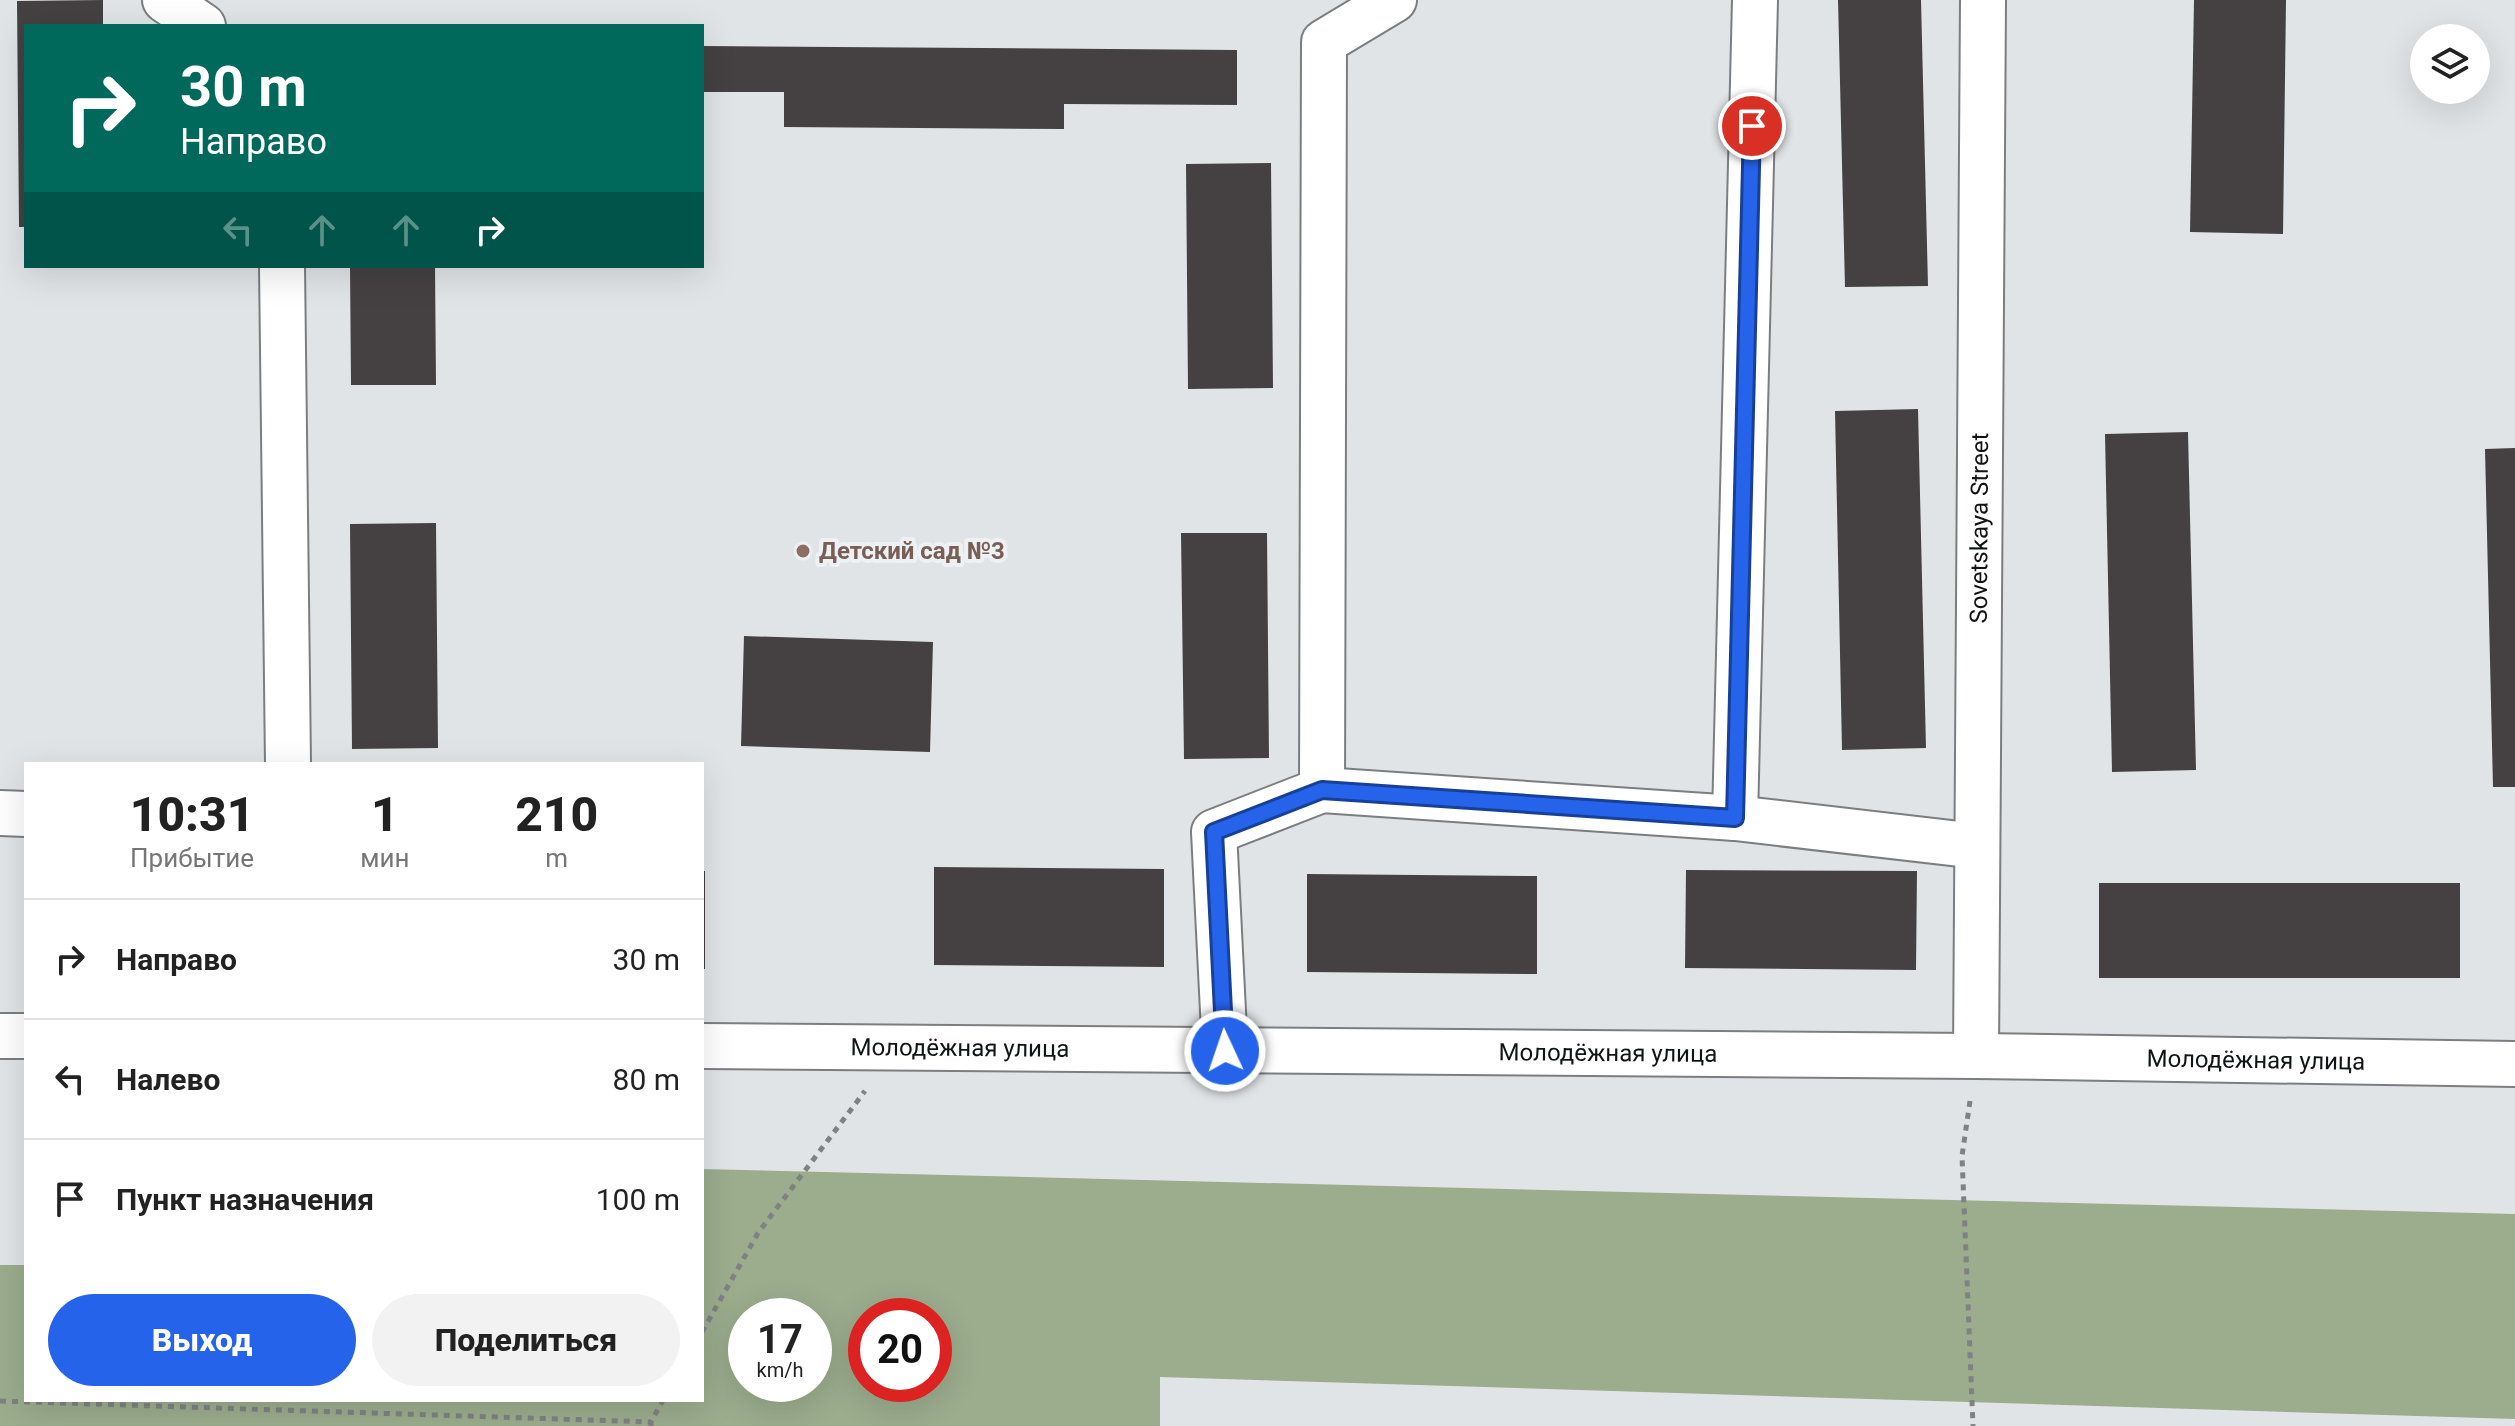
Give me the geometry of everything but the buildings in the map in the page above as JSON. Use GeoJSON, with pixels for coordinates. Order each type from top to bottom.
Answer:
{"type":"FeatureCollection","features":[{"type":"Feature","properties":{"kind":"street"},"geometry":{"type":"LineString","coordinates":[[165,0],[200,24]]}},
{"type":"Feature","properties":{"kind":"street"},"geometry":{"type":"LineString","coordinates":[[1322,790],[1324,42],[1394,0]]}},
{"type":"Feature","properties":{"kind":"street"},"geometry":{"type":"LineString","coordinates":[[1735,818],[1755,0]]}},
{"type":"Feature","properties":{"kind":"street","name":"Sovetskaya Street"},"geometry":{"type":"LineString","coordinates":[[1976,1056],[1983,0]]}},
{"type":"Feature","properties":{"kind":"street"},"geometry":{"type":"LineString","coordinates":[[282,268],[288,762]]}},
{"type":"Feature","properties":{"kind":"street"},"geometry":{"type":"LineString","coordinates":[[1225,1051],[1214,832],[1322,790],[1735,818],[1977,846]]}},
{"type":"Feature","properties":{"kind":"street"},"geometry":{"type":"LineString","coordinates":[[0,813],[24,814]]}},
{"type":"Feature","properties":{"kind":"street"},"geometry":{"type":"LineString","coordinates":[[0,1036],[24,1036]]}},
{"type":"Feature","properties":{"kind":"street","name":"Молодёжная улица"},"geometry":{"type":"LineString","coordinates":[[704,1046],[1976,1056],[2515,1064]]}},
{"type":"Feature","properties":{"kind":"path"},"geometry":{"type":"LineString","coordinates":[[704,1328],[758,1233],[897,1049]]}},
{"type":"Feature","properties":{"kind":"path"},"geometry":{"type":"LineString","coordinates":[[1973,1426],[1962,1156],[1976,1056]]}},
{"type":"Feature","properties":{"kind":"path"},"geometry":{"type":"LineString","coordinates":[[0,1401],[24,1402]]}},
{"type":"Feature","properties":{"kind":"path"},"geometry":{"type":"LineString","coordinates":[[28,1402],[651,1424],[662,1402]]}},
{"type":"Feature","properties":{"kind":"green space"},"geometry":{"type":"Polygon","coordinates":[[[704,1169],[2515,1214],[2515,1419],[1160,1377],[1160,1426],[0,1426],[0,1265],[24,1265],[24,1402],[704,1402],[704,1169]]]}},
{"type":"Feature","properties":{"kind":"place","name":"Детский сад №3"},"geometry":{"type":"Point","coordinates":[803,551]}},
{"type":"Feature","properties":{"kind":"route"},"geometry":{"type":"LineString","coordinates":[[1225,1051],[1214,832],[1322,790],[1735,818],[1752,126]]}}]}
